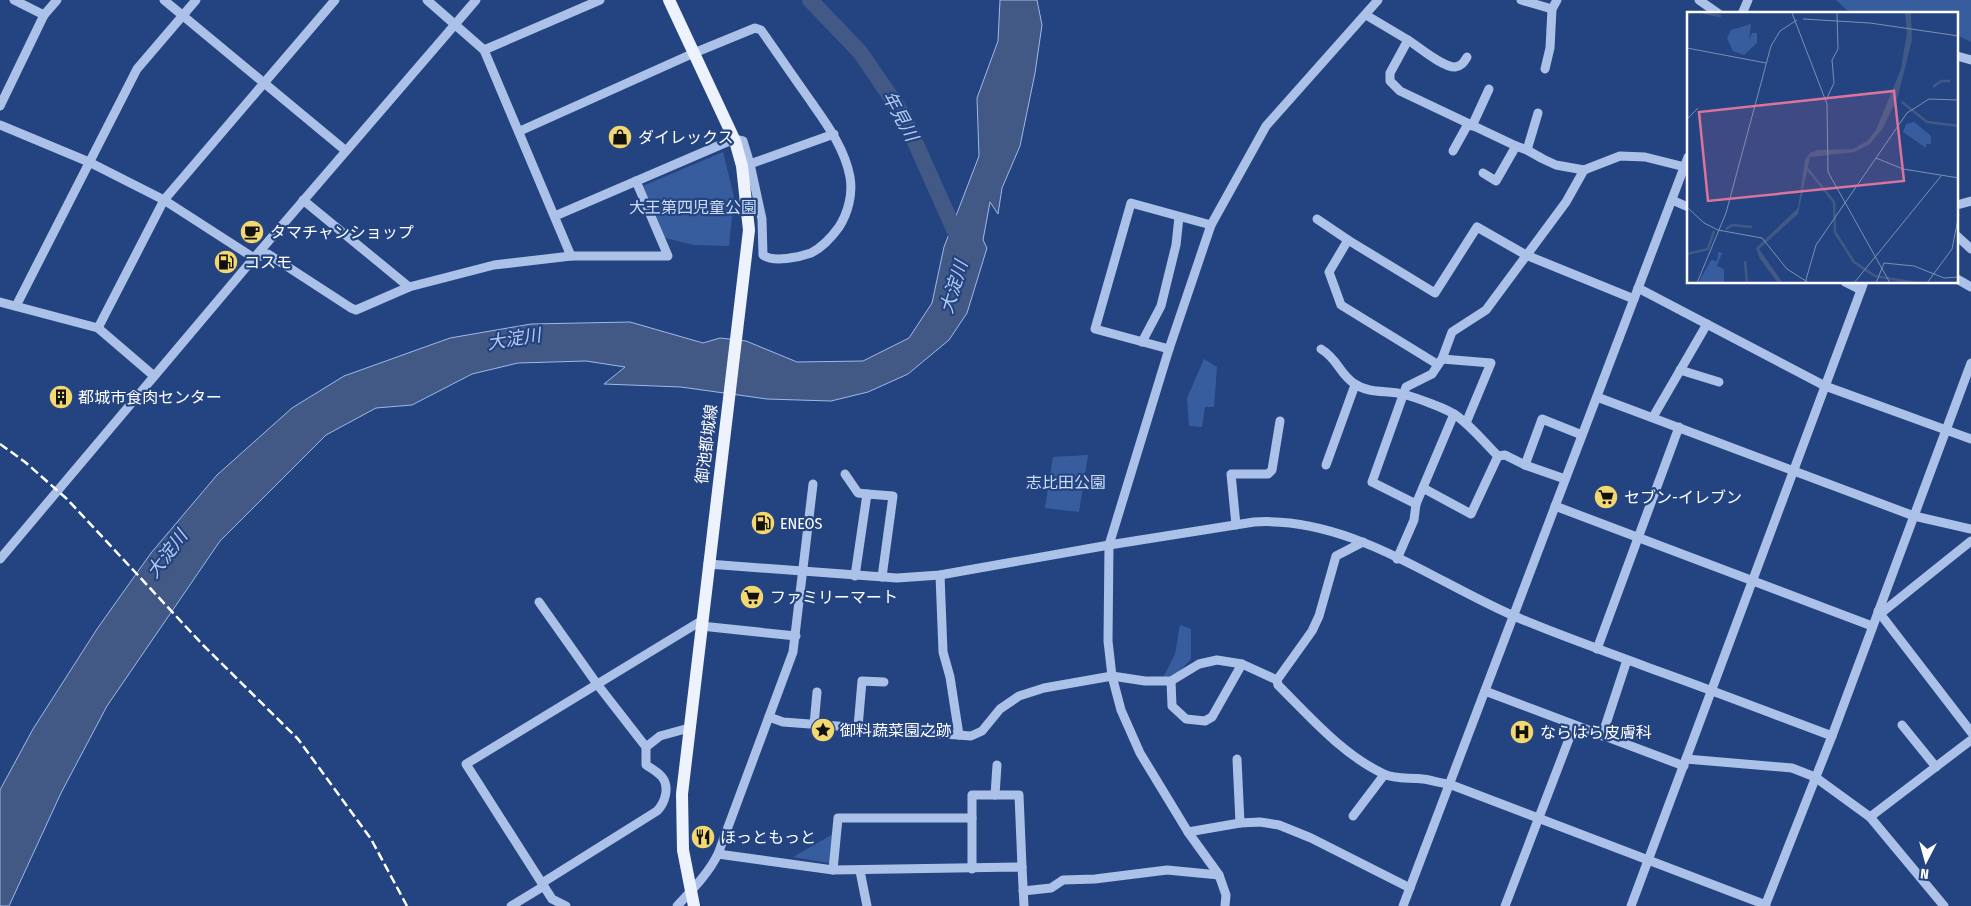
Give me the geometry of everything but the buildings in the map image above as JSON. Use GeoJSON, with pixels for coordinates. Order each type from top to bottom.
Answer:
{"type":"FeatureCollection","features":[{"type":"Feature","properties":{"kind":"main road","name":"御池都城線"},"geometry":{"type":"LineString","coordinates":[[669,0],[734,138],[742,166],[748,222],[742,288],[682,794],[681,829],[694,906]]}},
{"type":"Feature","properties":{"kind":"street"},"geometry":{"type":"LineString","coordinates":[[14,0],[44,15]]}},
{"type":"Feature","properties":{"kind":"street"},"geometry":{"type":"LineString","coordinates":[[0,106],[44,15],[57,0]]}},
{"type":"Feature","properties":{"kind":"street"},"geometry":{"type":"LineString","coordinates":[[164,0],[346,151]]}},
{"type":"Feature","properties":{"kind":"street"},"geometry":{"type":"LineString","coordinates":[[16,306],[137,69],[196,0]]}},
{"type":"Feature","properties":{"kind":"street"},"geometry":{"type":"LineString","coordinates":[[98,328],[164,200],[335,0]]}},
{"type":"Feature","properties":{"kind":"street"},"geometry":{"type":"LineString","coordinates":[[427,0],[484,50],[572,256]]}},
{"type":"Feature","properties":{"kind":"street"},"geometry":{"type":"LineString","coordinates":[[0,559],[303,200],[476,0]]}},
{"type":"Feature","properties":{"kind":"street"},"geometry":{"type":"LineString","coordinates":[[484,50],[600,0]]}},
{"type":"Feature","properties":{"kind":"street"},"geometry":{"type":"LineString","coordinates":[[1225,906],[1226,895],[1219,876],[1188,832],[1140,753],[1121,710],[1112,676],[1108,641],[1109,545],[1169,349],[1211,225],[1266,126],[1378,0]]}},
{"type":"Feature","properties":{"kind":"street"},"geometry":{"type":"LineString","coordinates":[[1521,0],[1552,9]]}},
{"type":"Feature","properties":{"kind":"street"},"geometry":{"type":"LineString","coordinates":[[1545,69],[1550,48],[1552,9],[1557,0]]}},
{"type":"Feature","properties":{"kind":"street"},"geometry":{"type":"LineString","coordinates":[[1699,0],[1715,12]]}},
{"type":"Feature","properties":{"kind":"street"},"geometry":{"type":"LineString","coordinates":[[1743,12],[1748,0]]}},
{"type":"Feature","properties":{"kind":"street"},"geometry":{"type":"LineString","coordinates":[[1366,15],[1445,64],[1455,67],[1461,65],[1467,57]]}},
{"type":"Feature","properties":{"kind":"street"},"geometry":{"type":"LineString","coordinates":[[520,131],[694,53],[756,28],[761,30],[834,134],[850,177],[850,198],[845,218],[833,236],[818,249],[799,258],[766,257],[763,255],[762,219],[750,164],[743,142],[734,138],[555,216]]}},
{"type":"Feature","properties":{"kind":"street"},"geometry":{"type":"LineString","coordinates":[[1408,40],[1390,73],[1390,81],[1400,91],[1556,165],[1584,170],[1620,156],[1645,157],[1685,166]]}},
{"type":"Feature","properties":{"kind":"street"},"geometry":{"type":"LineString","coordinates":[[1958,56],[1971,60]]}},
{"type":"Feature","properties":{"kind":"street"},"geometry":{"type":"LineString","coordinates":[[1453,151],[1470,125],[1489,89]]}},
{"type":"Feature","properties":{"kind":"street"},"geometry":{"type":"LineString","coordinates":[[1527,150],[1538,113]]}},
{"type":"Feature","properties":{"kind":"street"},"geometry":{"type":"LineString","coordinates":[[0,126],[89,162],[164,200],[254,258],[268,254],[356,310],[409,287],[494,265],[572,256],[668,256],[636,181]]}},
{"type":"Feature","properties":{"kind":"street"},"geometry":{"type":"LineString","coordinates":[[750,164],[834,134]]}},
{"type":"Feature","properties":{"kind":"street"},"geometry":{"type":"LineString","coordinates":[[1483,173],[1496,181],[1516,146]]}},
{"type":"Feature","properties":{"kind":"street"},"geometry":{"type":"LineString","coordinates":[[1403,906],[1687,160]]}},
{"type":"Feature","properties":{"kind":"street"},"geometry":{"type":"LineString","coordinates":[[1416,504],[1372,482],[1406,387],[1432,374],[1440,361],[1452,332],[1486,310],[1566,202],[1584,170]]}},
{"type":"Feature","properties":{"kind":"street"},"geometry":{"type":"LineString","coordinates":[[303,200],[409,287]]}},
{"type":"Feature","properties":{"kind":"street"},"geometry":{"type":"LineString","coordinates":[[1672,200],[1687,207]]}},
{"type":"Feature","properties":{"kind":"street"},"geometry":{"type":"LineString","coordinates":[[1958,204],[1971,201]]}},
{"type":"Feature","properties":{"kind":"street"},"geometry":{"type":"LineString","coordinates":[[1169,349],[1094,329],[1131,203],[1211,225]]}},
{"type":"Feature","properties":{"kind":"street"},"geometry":{"type":"LineString","coordinates":[[1142,342],[1161,306],[1176,245],[1179,217]]}},
{"type":"Feature","properties":{"kind":"street"},"geometry":{"type":"LineString","coordinates":[[1317,219],[1435,293],[1477,227],[1526,255],[1634,298]]}},
{"type":"Feature","properties":{"kind":"street"},"geometry":{"type":"LineString","coordinates":[[1958,237],[1971,249]]}},
{"type":"Feature","properties":{"kind":"street"},"geometry":{"type":"LineString","coordinates":[[1348,240],[1328,272],[1341,305],[1440,361],[1491,364],[1466,423]]}},
{"type":"Feature","properties":{"kind":"street"},"geometry":{"type":"LineString","coordinates":[[1958,280],[1971,287]]}},
{"type":"Feature","properties":{"kind":"street"},"geometry":{"type":"LineString","coordinates":[[1631,906],[1862,286]]}},
{"type":"Feature","properties":{"kind":"street"},"geometry":{"type":"LineString","coordinates":[[1638,288],[1825,386],[1971,439]]}},
{"type":"Feature","properties":{"kind":"street"},"geometry":{"type":"LineString","coordinates":[[0,302],[98,328],[154,376]]}},
{"type":"Feature","properties":{"kind":"street"},"geometry":{"type":"LineString","coordinates":[[1653,417],[1707,324]]}},
{"type":"Feature","properties":{"kind":"street"},"geometry":{"type":"LineString","coordinates":[[1321,349],[1331,355],[1342,372],[1355,385],[1370,391],[1403,394],[1454,414],[1466,423],[1498,456]]}},
{"type":"Feature","properties":{"kind":"street"},"geometry":{"type":"LineString","coordinates":[[769,717],[783,722],[814,725],[858,726],[972,736],[982,731],[1000,709],[1019,696],[1044,688],[1112,676],[1145,681],[1171,681],[1199,664],[1217,660],[1242,664],[1277,680],[1278,685],[1312,719],[1350,753],[1384,774],[1395,778],[1421,779],[1449,784],[1766,906],[1832,736],[1872,626],[1879,613],[1971,363]]}},
{"type":"Feature","properties":{"kind":"street"},"geometry":{"type":"LineString","coordinates":[[1680,370],[1719,382]]}},
{"type":"Feature","properties":{"kind":"street"},"geometry":{"type":"LineString","coordinates":[[1326,465],[1355,385]]}},
{"type":"Feature","properties":{"kind":"street"},"geometry":{"type":"LineString","coordinates":[[1597,397],[1914,516],[1971,529]]}},
{"type":"Feature","properties":{"kind":"street"},"geometry":{"type":"LineString","coordinates":[[1397,558],[1414,520],[1416,504],[1454,414]]}},
{"type":"Feature","properties":{"kind":"street"},"geometry":{"type":"LineString","coordinates":[[1525,465],[1542,419],[1582,435]]}},
{"type":"Feature","properties":{"kind":"street"},"geometry":{"type":"LineString","coordinates":[[1236,525],[1231,474],[1268,474],[1272,470],[1280,421]]}},
{"type":"Feature","properties":{"kind":"street"},"geometry":{"type":"LineString","coordinates":[[1597,649],[1679,427]]}},
{"type":"Feature","properties":{"kind":"street"},"geometry":{"type":"LineString","coordinates":[[1498,456],[1505,455],[1525,465],[1565,479]]}},
{"type":"Feature","properties":{"kind":"street"},"geometry":{"type":"LineString","coordinates":[[1423,488],[1471,514],[1498,456]]}},
{"type":"Feature","properties":{"kind":"street"},"geometry":{"type":"LineString","coordinates":[[845,474],[858,493],[893,496],[882,577]]}},
{"type":"Feature","properties":{"kind":"street"},"geometry":{"type":"LineString","coordinates":[[677,906],[712,866],[718,854],[787,670],[796,636],[813,484]]}},
{"type":"Feature","properties":{"kind":"street"},"geometry":{"type":"LineString","coordinates":[[855,576],[866,494]]}},
{"type":"Feature","properties":{"kind":"street"},"geometry":{"type":"LineString","coordinates":[[1555,506],[1872,626]]}},
{"type":"Feature","properties":{"kind":"street"},"geometry":{"type":"LineString","coordinates":[[708,564],[896,578],[940,575],[1236,525],[1272,521],[1290,522],[1329,530],[1363,542],[1514,616],[1597,649],[1832,736]]}},
{"type":"Feature","properties":{"kind":"street"},"geometry":{"type":"LineString","coordinates":[[1879,613],[1971,541]]}},
{"type":"Feature","properties":{"kind":"street"},"geometry":{"type":"LineString","coordinates":[[1277,680],[1312,631],[1319,616],[1336,556],[1363,542]]}},
{"type":"Feature","properties":{"kind":"street"},"geometry":{"type":"LineString","coordinates":[[940,575],[943,652],[950,677],[959,735]]}},
{"type":"Feature","properties":{"kind":"street"},"geometry":{"type":"LineString","coordinates":[[511,906],[657,811],[663,805],[666,798],[665,780],[661,774],[646,765],[646,747],[597,684],[539,602]]}},
{"type":"Feature","properties":{"kind":"street"},"geometry":{"type":"LineString","coordinates":[[1879,613],[1971,732]]}},
{"type":"Feature","properties":{"kind":"street"},"geometry":{"type":"LineString","coordinates":[[566,906],[552,899],[466,764],[597,684],[701,624],[796,636]]}},
{"type":"Feature","properties":{"kind":"street"},"geometry":{"type":"LineString","coordinates":[[1602,736],[1628,660]]}},
{"type":"Feature","properties":{"kind":"street"},"geometry":{"type":"LineString","coordinates":[[1171,681],[1172,706],[1186,719],[1205,721],[1212,717],[1242,664]]}},
{"type":"Feature","properties":{"kind":"street"},"geometry":{"type":"LineString","coordinates":[[858,726],[862,681],[884,682]]}},
{"type":"Feature","properties":{"kind":"street"},"geometry":{"type":"LineString","coordinates":[[1485,691],[1602,736],[1685,762],[1792,768],[1815,777],[1870,817],[1944,906]]}},
{"type":"Feature","properties":{"kind":"street"},"geometry":{"type":"LineString","coordinates":[[814,725],[818,692]]}},
{"type":"Feature","properties":{"kind":"street"},"geometry":{"type":"LineString","coordinates":[[1902,725],[1936,767]]}},
{"type":"Feature","properties":{"kind":"street"},"geometry":{"type":"LineString","coordinates":[[1505,906],[1574,726]]}},
{"type":"Feature","properties":{"kind":"street"},"geometry":{"type":"LineString","coordinates":[[646,747],[660,736],[689,728]]}},
{"type":"Feature","properties":{"kind":"street"},"geometry":{"type":"LineString","coordinates":[[1870,817],[1971,740]]}},
{"type":"Feature","properties":{"kind":"street"},"geometry":{"type":"LineString","coordinates":[[1238,759],[1240,823]]}},
{"type":"Feature","properties":{"kind":"street"},"geometry":{"type":"LineString","coordinates":[[995,795],[997,765]]}},
{"type":"Feature","properties":{"kind":"street"},"geometry":{"type":"LineString","coordinates":[[1353,816],[1384,774]]}},
{"type":"Feature","properties":{"kind":"street"},"geometry":{"type":"LineString","coordinates":[[972,869],[972,795],[1019,795],[1024,906]]}},
{"type":"Feature","properties":{"kind":"street"},"geometry":{"type":"LineString","coordinates":[[833,870],[838,818],[972,818]]}},
{"type":"Feature","properties":{"kind":"street"},"geometry":{"type":"LineString","coordinates":[[1188,832],[1240,823],[1260,822],[1279,825],[1311,838],[1410,888]]}},
{"type":"Feature","properties":{"kind":"street"},"geometry":{"type":"LineString","coordinates":[[718,854],[833,870],[1022,867]]}},
{"type":"Feature","properties":{"kind":"street"},"geometry":{"type":"LineString","coordinates":[[1023,891],[1051,888],[1063,880],[1095,879],[1167,870],[1219,876]]}},
{"type":"Feature","properties":{"kind":"street"},"geometry":{"type":"LineString","coordinates":[[860,871],[867,906]]}},
{"type":"Feature","properties":{"kind":"green space"},"geometry":{"type":"Polygon","coordinates":[[[1836,0],[1971,0],[1971,42],[1958,36],[1958,12],[1849,12],[1836,0]]]}},
{"type":"Feature","properties":{"kind":"green space","name":"大王第四児童公園"},"geometry":{"type":"Polygon","coordinates":[[[723,152],[734,197],[729,246],[694,245],[665,238],[643,186],[723,152]]]}},
{"type":"Feature","properties":{"kind":"green space"},"geometry":{"type":"Polygon","coordinates":[[[1204,359],[1217,367],[1214,407],[1205,407],[1202,427],[1189,426],[1187,398],[1204,359]]]}},
{"type":"Feature","properties":{"kind":"green space","name":"志比田公園"},"geometry":{"type":"Polygon","coordinates":[[[1088,455],[1079,512],[1045,508],[1053,457],[1088,455]]]}},
{"type":"Feature","properties":{"kind":"green space"},"geometry":{"type":"Polygon","coordinates":[[[1180,625],[1191,629],[1191,659],[1177,674],[1163,678],[1175,654],[1180,625]]]}},
{"type":"Feature","properties":{"kind":"green space"},"geometry":{"type":"Polygon","coordinates":[[[835,833],[831,861],[829,863],[793,857],[835,833]]]}},
{"type":"Feature","properties":{"kind":"water","name":"大淀川"},"geometry":{"type":"Polygon","coordinates":[[[1000,0],[1037,0],[1042,25],[1035,73],[1020,146],[1002,188],[998,214],[990,202],[983,240],[987,248],[967,313],[949,340],[908,374],[868,392],[831,401],[767,399],[681,387],[604,384],[625,367],[586,361],[518,363],[472,374],[412,405],[376,408],[326,435],[220,541],[107,706],[61,793],[9,906],[0,906],[0,790],[33,729],[97,629],[151,553],[217,475],[292,408],[344,376],[450,338],[531,324],[630,322],[703,343],[720,338],[746,341],[797,362],[863,361],[909,338],[932,303],[944,247],[979,156],[977,98],[998,41],[1000,0]]]}},
{"type":"Feature","properties":{"kind":"waterway","name":"年見川"},"geometry":{"type":"LineString","coordinates":[[810,0],[860,52],[903,115],[961,245]]}},
{"type":"Feature","properties":{"kind":"railway"},"geometry":{"type":"LineString","coordinates":[[0,444],[25,462],[67,499],[203,645],[298,739],[371,839],[407,906]]}},
{"type":"Feature","properties":{"kind":"place","name":"ダイレックス"},"geometry":{"type":"Point","coordinates":[620,137]}},
{"type":"Feature","properties":{"kind":"place","name":"タマチャンショップ"},"geometry":{"type":"Point","coordinates":[252,232]}},
{"type":"Feature","properties":{"kind":"place","name":"コスモ"},"geometry":{"type":"Point","coordinates":[226,262]}},
{"type":"Feature","properties":{"kind":"place","name":"都城市食肉センター"},"geometry":{"type":"Point","coordinates":[61,397]}},
{"type":"Feature","properties":{"kind":"place","name":"セブン-イレブン"},"geometry":{"type":"Point","coordinates":[1606,497]}},
{"type":"Feature","properties":{"kind":"place","name":"ENEOS"},"geometry":{"type":"Point","coordinates":[763,523]}},
{"type":"Feature","properties":{"kind":"place","name":"ファミリーマート"},"geometry":{"type":"Point","coordinates":[752,597]}},
{"type":"Feature","properties":{"kind":"place","name":"御料蔬菜園之跡"},"geometry":{"type":"Point","coordinates":[823,730]}},
{"type":"Feature","properties":{"kind":"place","name":"ならはら皮膚科"},"geometry":{"type":"Point","coordinates":[1522,732]}},
{"type":"Feature","properties":{"kind":"place","name":"ほっともっと"},"geometry":{"type":"Point","coordinates":[703,837]}}]}
